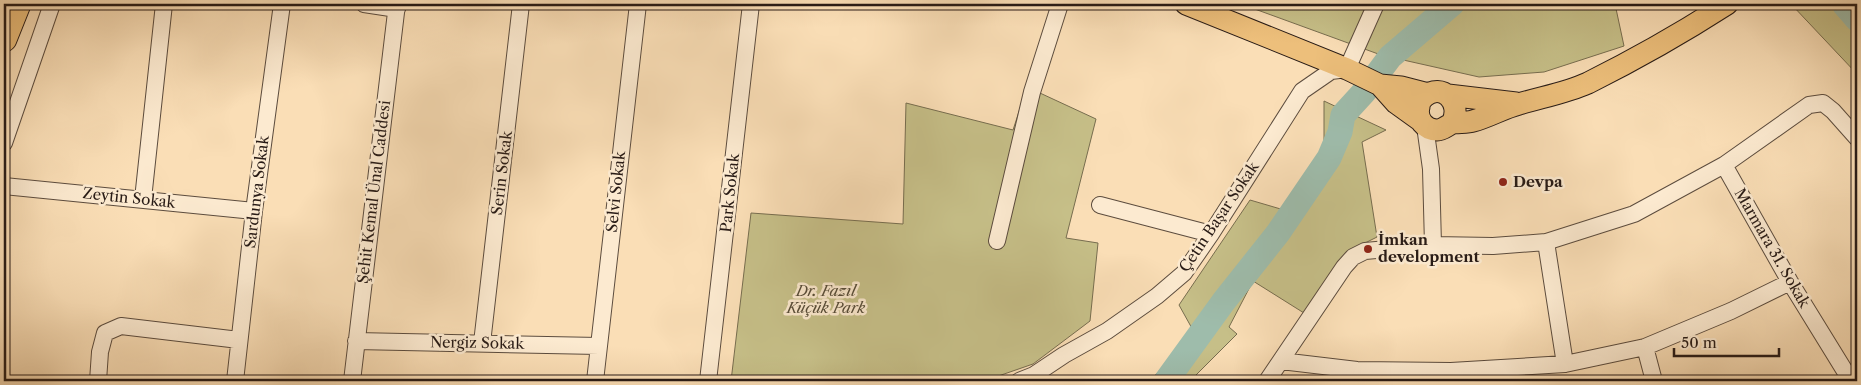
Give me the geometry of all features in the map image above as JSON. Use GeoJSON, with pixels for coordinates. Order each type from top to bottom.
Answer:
{"type":"FeatureCollection","features":[{"type":"Feature","properties":{"kind":"highway"},"geometry":{"type":"LineString","coordinates":[[4,39],[18,4]]}},
{"type":"Feature","properties":{"kind":"main road"},"geometry":{"type":"LineString","coordinates":[[1186,4],[1347,69],[1380,85],[1402,87],[1438,95],[1519,104]]}},
{"type":"Feature","properties":{"kind":"main road"},"geometry":{"type":"LineString","coordinates":[[1380,85],[1396,103],[1423,124],[1436,130],[1450,125],[1472,122],[1519,104],[1550,97],[1585,84],[1677,36],[1727,4]]}},
{"type":"Feature","properties":{"kind":"main road"},"geometry":{"type":"LineString","coordinates":[[1423,124],[1418,116],[1420,103],[1438,95],[1452,100],[1456,112],[1450,125]]}},
{"type":"Feature","properties":{"kind":"street"},"geometry":{"type":"LineString","coordinates":[[4,143],[52,4]]}},
{"type":"Feature","properties":{"kind":"street"},"geometry":{"type":"LineString","coordinates":[[143,199],[164,4]]}},
{"type":"Feature","properties":{"kind":"street","name":"Sardunya Sokak"},"geometry":{"type":"LineString","coordinates":[[235,381],[254,211],[282,4]]}},
{"type":"Feature","properties":{"kind":"street"},"geometry":{"type":"LineString","coordinates":[[364,4],[397,6]]}},
{"type":"Feature","properties":{"kind":"street","name":"Serin Sokak"},"geometry":{"type":"LineString","coordinates":[[482,343],[521,4]]}},
{"type":"Feature","properties":{"kind":"street","name":"Selvi Sokak"},"geometry":{"type":"LineString","coordinates":[[595,381],[638,4]]}},
{"type":"Feature","properties":{"kind":"street","name":"Park Sokak"},"geometry":{"type":"LineString","coordinates":[[708,381],[751,4]]}},
{"type":"Feature","properties":{"kind":"street"},"geometry":{"type":"LineString","coordinates":[[997,241],[1032,92],[1060,4]]}},
{"type":"Feature","properties":{"kind":"street"},"geometry":{"type":"LineString","coordinates":[[1347,69],[1376,4]]}},
{"type":"Feature","properties":{"kind":"street","name":"Şehit Kemal Ünal Caddesi"},"geometry":{"type":"LineString","coordinates":[[352,381],[397,6]]}},
{"type":"Feature","properties":{"kind":"street","name":"Çetin Başar Sokak"},"geometry":{"type":"LineString","coordinates":[[1024,380],[1107,331],[1157,296],[1184,272],[1211,234],[1302,90],[1331,71],[1347,69]]}},
{"type":"Feature","properties":{"kind":"street"},"geometry":{"type":"LineString","coordinates":[[1268,381],[1344,267],[1353,257],[1365,251],[1433,245],[1493,246],[1546,242],[1634,214],[1724,165],[1809,105],[1824,103],[1834,111],[1857,138]]}},
{"type":"Feature","properties":{"kind":"street"},"geometry":{"type":"LineString","coordinates":[[1423,124],[1430,169],[1433,245]]}},
{"type":"Feature","properties":{"kind":"street"},"geometry":{"type":"LineString","coordinates":[[1430,169],[1437,144],[1450,125]]}},
{"type":"Feature","properties":{"kind":"street","name":"Marmara 31. Sokak"},"geometry":{"type":"LineString","coordinates":[[1724,165],[1790,282],[1851,381]]}},
{"type":"Feature","properties":{"kind":"street","name":"Zeytin Sokak"},"geometry":{"type":"LineString","coordinates":[[4,186],[254,211]]}},
{"type":"Feature","properties":{"kind":"street"},"geometry":{"type":"LineString","coordinates":[[1100,205],[1211,234]]}},
{"type":"Feature","properties":{"kind":"street"},"geometry":{"type":"LineString","coordinates":[[1546,242],[1565,364]]}},
{"type":"Feature","properties":{"kind":"street"},"geometry":{"type":"LineString","coordinates":[[1281,361],[1357,370],[1451,371],[1565,364],[1645,347],[1731,311],[1790,282]]}},
{"type":"Feature","properties":{"kind":"street"},"geometry":{"type":"LineString","coordinates":[[98,381],[100,352],[105,333],[122,326],[239,340]]}},
{"type":"Feature","properties":{"kind":"street","name":"Nergiz Sokak"},"geometry":{"type":"LineString","coordinates":[[356,341],[599,346]]}},
{"type":"Feature","properties":{"kind":"street"},"geometry":{"type":"LineString","coordinates":[[1645,347],[1654,381]]}},
{"type":"Feature","properties":{"kind":"green space"},"geometry":{"type":"Polygon","coordinates":[[[1241,4],[1615,4],[1624,46],[1544,72],[1479,77],[1381,55],[1241,4]]]}},
{"type":"Feature","properties":{"kind":"green space"},"geometry":{"type":"Polygon","coordinates":[[[1791,4],[1857,4],[1857,74],[1791,4]]]}},
{"type":"Feature","properties":{"kind":"green space","name":"Dr. Fazıl Küçük Park"},"geometry":{"type":"Polygon","coordinates":[[[1027,87],[1096,119],[1066,238],[1098,243],[1090,321],[1033,364],[984,381],[731,381],[751,213],[903,224],[906,103],[1013,130],[1027,87]]]}},
{"type":"Feature","properties":{"kind":"green space"},"geometry":{"type":"Polygon","coordinates":[[[1324,101],[1386,130],[1362,142],[1377,237],[1349,251],[1304,313],[1253,281],[1229,327],[1237,334],[1190,381],[1150,381],[1194,332],[1179,305],[1250,200],[1284,210],[1324,148],[1324,101]]]}},
{"type":"Feature","properties":{"kind":"waterway"},"geometry":{"type":"LineString","coordinates":[[1166,381],[1224,301],[1278,233],[1329,158],[1340,132],[1343,115],[1364,92],[1390,57],[1452,4]]}},
{"type":"Feature","properties":{"kind":"waterway"},"geometry":{"type":"LineString","coordinates":[[1844,4],[1857,19]]}},
{"type":"Feature","properties":{"kind":"place","name":"Devpa"},"geometry":{"type":"Point","coordinates":[1503,182]}},
{"type":"Feature","properties":{"kind":"place","name":"İmkan development"},"geometry":{"type":"Point","coordinates":[1368,249]}}]}
